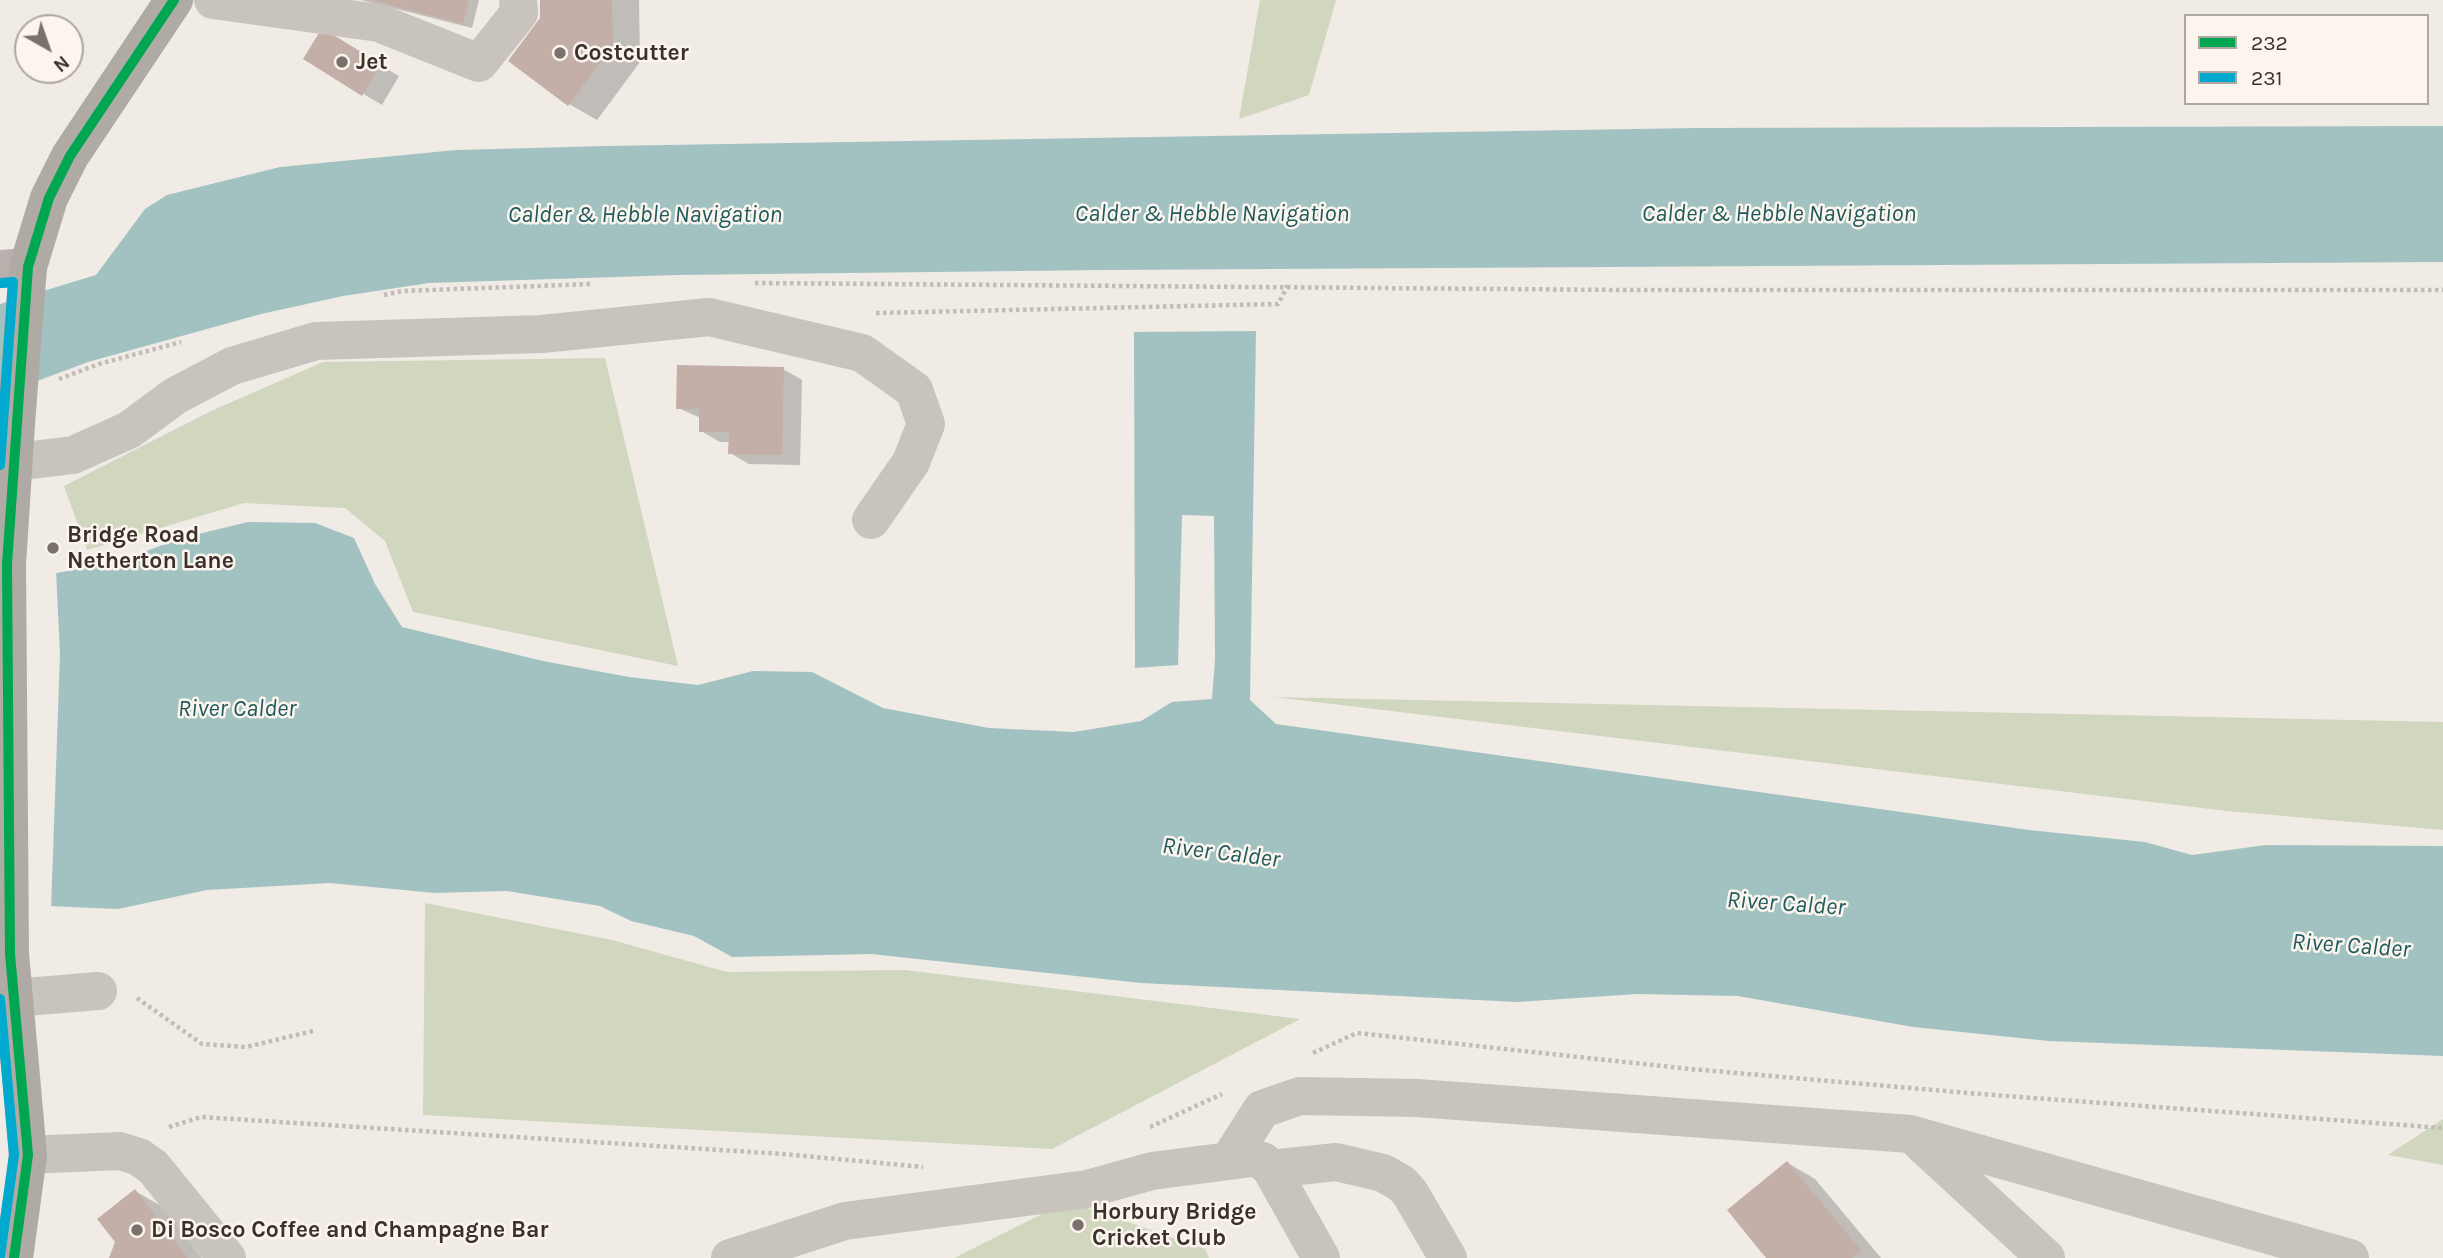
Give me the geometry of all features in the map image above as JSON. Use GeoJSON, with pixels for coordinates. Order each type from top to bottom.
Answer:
{"type":"FeatureCollection","features":[{"type":"Feature","properties":{"kind":"highway"},"geometry":{"type":"LineString","coordinates":[[14,1258],[28,1155],[9,980],[6,564],[7,463],[16,424],[14,268],[70,156],[164,4]]}},
{"type":"Feature","properties":{"kind":"street"},"geometry":{"type":"LineString","coordinates":[[213,0],[379,23],[479,63],[519,13],[518,0]]}},
{"type":"Feature","properties":{"kind":"street"},"geometry":{"type":"LineString","coordinates":[[7,463],[73,455],[129,430],[175,396],[232,366],[316,341],[542,334],[709,317],[862,352],[914,390],[926,424],[911,462],[871,520]]}},
{"type":"Feature","properties":{"kind":"street"},"geometry":{"type":"LineString","coordinates":[[9,980],[98,991]]}},
{"type":"Feature","properties":{"kind":"street"},"geometry":{"type":"LineString","coordinates":[[1230,1159],[1262,1109],[1300,1096],[1417,1098],[1910,1134],[2350,1258]]}},
{"type":"Feature","properties":{"kind":"street"},"geometry":{"type":"LineString","coordinates":[[1910,1134],[1985,1198],[2046,1258]]}},
{"type":"Feature","properties":{"kind":"street"},"geometry":{"type":"LineString","coordinates":[[28,1155],[120,1151],[139,1157],[153,1167],[227,1258]]}},
{"type":"Feature","properties":{"kind":"street"},"geometry":{"type":"LineString","coordinates":[[730,1258],[845,1221],[1087,1189],[1152,1171],[1252,1158],[1263,1161],[1271,1169],[1321,1258]]}},
{"type":"Feature","properties":{"kind":"street"},"geometry":{"type":"LineString","coordinates":[[1271,1169],[1336,1162],[1383,1173],[1402,1184],[1410,1193],[1448,1258]]}},
{"type":"Feature","properties":{"kind":"path"},"geometry":{"type":"LineString","coordinates":[[862,313],[1278,303],[1288,285],[1624,290],[2443,290]]}},
{"type":"Feature","properties":{"kind":"path"},"geometry":{"type":"LineString","coordinates":[[98,991],[139,998],[202,1044],[246,1047],[313,1031]]}},
{"type":"Feature","properties":{"kind":"green space"},"geometry":{"type":"Polygon","coordinates":[[[1260,0],[1336,0],[1309,95],[1239,119],[1260,0]]]}},
{"type":"Feature","properties":{"kind":"green space"},"geometry":{"type":"Polygon","coordinates":[[[605,358],[678,666],[413,612],[385,541],[345,508],[244,503],[87,550],[64,486],[211,411],[323,362],[605,358]]]}},
{"type":"Feature","properties":{"kind":"green space"},"geometry":{"type":"Polygon","coordinates":[[[1274,697],[2443,722],[2443,830],[2227,811],[1274,697]]]}},
{"type":"Feature","properties":{"kind":"green space"},"geometry":{"type":"Polygon","coordinates":[[[425,903],[612,940],[727,972],[905,970],[1300,1019],[1052,1149],[423,1115],[425,903]]]}},
{"type":"Feature","properties":{"kind":"green space"},"geometry":{"type":"Polygon","coordinates":[[[2443,1119],[2443,1165],[2388,1155],[2443,1119]]]}},
{"type":"Feature","properties":{"kind":"green space","name":"Horbury Bridge Cricket Club"},"geometry":{"type":"Polygon","coordinates":[[[1068,1201],[1205,1249],[1209,1258],[954,1258],[1068,1201]]]}},
{"type":"Feature","properties":{"kind":"water","name":"Calder & Hebble Navigation"},"geometry":{"type":"Polygon","coordinates":[[[2443,126],[2443,262],[1105,270],[677,275],[429,283],[343,296],[261,314],[88,362],[0,395],[0,304],[96,275],[145,209],[167,195],[280,167],[456,150],[606,146],[1696,128],[2443,126]]]}},
{"type":"Feature","properties":{"kind":"water","name":"River Calder"},"geometry":{"type":"Polygon","coordinates":[[[1256,331],[1250,700],[1276,724],[2029,830],[2145,842],[2192,855],[2266,845],[2443,846],[2443,1056],[2049,1041],[1913,1027],[1738,996],[1637,994],[1517,1002],[1141,983],[871,954],[732,957],[694,936],[631,921],[600,906],[507,891],[435,893],[330,883],[207,890],[118,909],[0,904],[0,583],[113,563],[182,538],[248,522],[315,523],[354,538],[375,584],[402,627],[543,661],[629,677],[698,685],[753,671],[812,672],[883,708],[989,728],[1074,732],[1141,721],[1172,702],[1212,699],[1215,659],[1214,516],[1182,515],[1178,665],[1135,668],[1134,332],[1256,331]]]}},
{"type":"Feature","properties":{"kind":"pier"},"geometry":{"type":"Polygon","coordinates":[[[56,569],[60,655],[51,909],[0,907],[0,579],[56,569]]]}},
{"type":"Feature","properties":{"kind":"building"},"geometry":{"type":"Polygon","coordinates":[[[371,0],[469,0],[463,24],[371,0]]]}},
{"type":"Feature","properties":{"kind":"building","name":"Costcutter"},"geometry":{"type":"Polygon","coordinates":[[[540,0],[612,0],[613,45],[568,106],[508,61],[540,18],[540,0]]]}},
{"type":"Feature","properties":{"kind":"building","name":"Jet"},"geometry":{"type":"Polygon","coordinates":[[[322,28],[381,64],[362,96],[303,59],[322,28]]]}},
{"type":"Feature","properties":{"kind":"building"},"geometry":{"type":"Polygon","coordinates":[[[677,365],[784,367],[782,455],[728,454],[729,432],[699,432],[699,409],[676,409],[677,365]]]}},
{"type":"Feature","properties":{"kind":"building"},"geometry":{"type":"Polygon","coordinates":[[[1787,1161],[1861,1250],[1852,1258],[1766,1258],[1727,1210],[1787,1161]]]}},
{"type":"Feature","properties":{"kind":"building","name":"Di Bosco Coffee and Champagne Bar"},"geometry":{"type":"Polygon","coordinates":[[[135,1189],[188,1258],[109,1258],[115,1242],[97,1219],[135,1189]]]}},
{"type":"Feature","properties":{"kind":"transit line","name":"232"},"geometry":{"type":"LineString","coordinates":[[14,1258],[28,1155],[10,954],[7,564],[28,267],[49,198],[70,156],[174,0]]}},
{"type":"Feature","properties":{"kind":"transit line","name":"231"},"geometry":{"type":"LineString","coordinates":[[0,465],[13,282],[1,283]]}},
{"type":"Feature","properties":{"kind":"transit line","name":"231"},"geometry":{"type":"LineString","coordinates":[[0,999],[14,1155],[0,1256]]}},
{"type":"Feature","properties":{"kind":"place","name":"Costcutter"},"geometry":{"type":"Point","coordinates":[560,53]}},
{"type":"Feature","properties":{"kind":"place","name":"Jet"},"geometry":{"type":"Point","coordinates":[342,62]}},
{"type":"Feature","properties":{"kind":"place","name":"Bridge Road Netherton Lane"},"geometry":{"type":"Point","coordinates":[53,548]}},
{"type":"Feature","properties":{"kind":"place","name":"Horbury Bridge Cricket Club"},"geometry":{"type":"Point","coordinates":[1078,1225]}},
{"type":"Feature","properties":{"kind":"place","name":"Di Bosco Coffee and Champagne Bar"},"geometry":{"type":"Point","coordinates":[137,1230]}}]}
